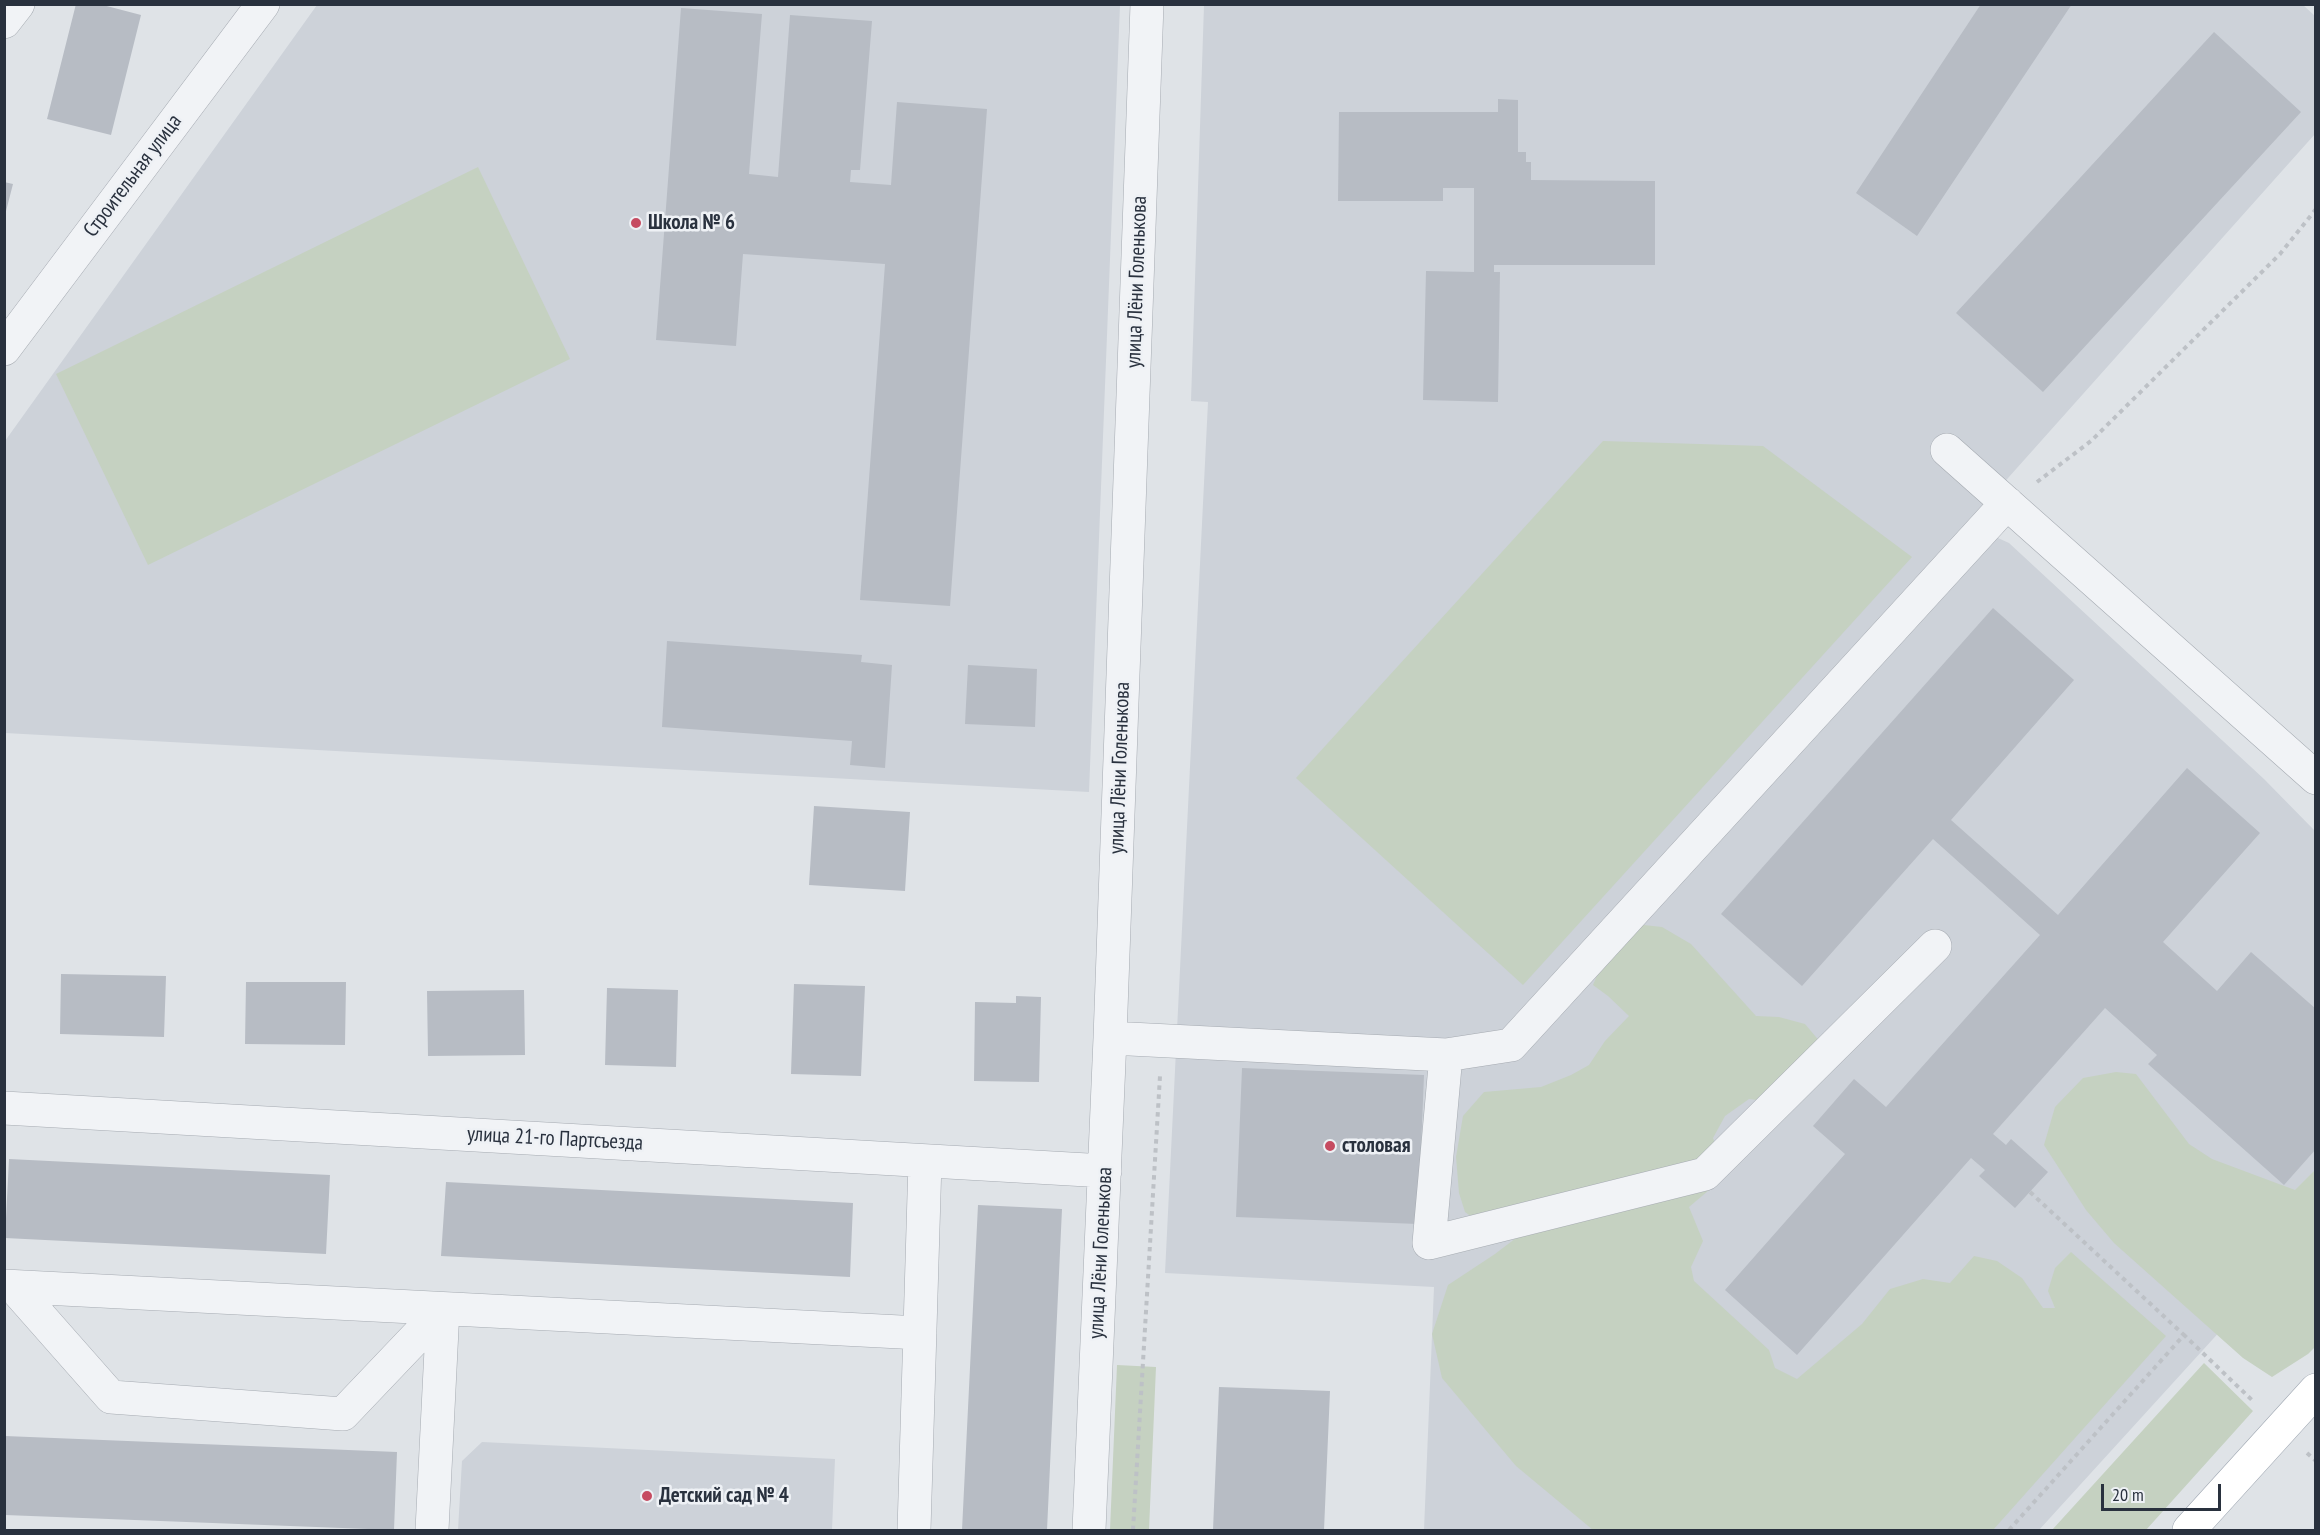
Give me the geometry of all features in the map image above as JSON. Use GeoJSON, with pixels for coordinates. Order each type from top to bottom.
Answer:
{"type":"FeatureCollection","features":[{"type":"Feature","properties":{"kind":"main road"},"geometry":{"type":"LineString","coordinates":[[2189,1530],[2316,1390]]}},
{"type":"Feature","properties":{"kind":"street"},"geometry":{"type":"LineString","coordinates":[[4,22],[18,4]]}},
{"type":"Feature","properties":{"kind":"street","name":"Строительная улица"},"geometry":{"type":"LineString","coordinates":[[4,349],[263,4]]}},
{"type":"Feature","properties":{"kind":"street","name":"улица Лёни Голенькова"},"geometry":{"type":"LineString","coordinates":[[1089,1530],[1105,1171],[1147,4]]}},
{"type":"Feature","properties":{"kind":"street"},"geometry":{"type":"LineString","coordinates":[[1947,450],[2316,778]]}},
{"type":"Feature","properties":{"kind":"street"},"geometry":{"type":"LineString","coordinates":[[1110,1038],[1446,1055],[1511,1045],[2007,503]]}},
{"type":"Feature","properties":{"kind":"street"},"geometry":{"type":"LineString","coordinates":[[1446,1055],[1429,1243],[1705,1174],[1935,946]]}},
{"type":"Feature","properties":{"kind":"street","name":"улица 21-го Партсъезда"},"geometry":{"type":"LineString","coordinates":[[4,1107],[1105,1171]]}},
{"type":"Feature","properties":{"kind":"street"},"geometry":{"type":"LineString","coordinates":[[914,1530],[925,1161]]}},
{"type":"Feature","properties":{"kind":"street"},"geometry":{"type":"LineString","coordinates":[[9,1286],[920,1333]]}},
{"type":"Feature","properties":{"kind":"street"},"geometry":{"type":"LineString","coordinates":[[9,1286],[111,1396],[342,1414],[443,1309]]}},
{"type":"Feature","properties":{"kind":"street"},"geometry":{"type":"LineString","coordinates":[[432,1530],[443,1309]]}},
{"type":"Feature","properties":{"kind":"path"},"geometry":{"type":"LineString","coordinates":[[2007,503],[2091,441],[2280,254],[2316,208]]}},
{"type":"Feature","properties":{"kind":"path"},"geometry":{"type":"LineString","coordinates":[[1133,1530],[1162,1041]]}},
{"type":"Feature","properties":{"kind":"path"},"geometry":{"type":"LineString","coordinates":[[2030,1192],[2316,1461]]}},
{"type":"Feature","properties":{"kind":"path"},"geometry":{"type":"LineString","coordinates":[[2009,1530],[2184,1335]]}},
{"type":"Feature","properties":{"kind":"shaded area","name":"Школа № 6"},"geometry":{"type":"Polygon","coordinates":[[[317,5],[1120,5],[1089,792],[5,733],[5,441],[317,5]]]}},
{"type":"Feature","properties":{"kind":"shaded area"},"geometry":{"type":"Polygon","coordinates":[[[1204,5],[2303,5],[2315,16],[2315,134],[1967,524],[2009,543],[2264,779],[2315,831],[2315,1227],[2039,1530],[1424,1530],[1434,1287],[1165,1273],[1208,402],[1191,401],[1204,5]]]}},
{"type":"Feature","properties":{"kind":"shaded area","name":"Детский сад № 4"},"geometry":{"type":"Polygon","coordinates":[[[482,1442],[835,1459],[832,1530],[458,1530],[462,1461],[482,1442]]]}},
{"type":"Feature","properties":{"kind":"green space"},"geometry":{"type":"Polygon","coordinates":[[[478,167],[570,359],[148,565],[56,374],[478,167]]]}},
{"type":"Feature","properties":{"kind":"green space"},"geometry":{"type":"Polygon","coordinates":[[[1603,441],[1763,446],[1912,557],[1523,985],[1296,778],[1603,441]]]}},
{"type":"Feature","properties":{"kind":"green space"},"geometry":{"type":"Polygon","coordinates":[[[1644,925],[1662,927],[1691,944],[1756,1016],[1779,1017],[1805,1024],[1821,1043],[1773,1102],[1749,1099],[1725,1116],[1713,1138],[1717,1148],[1715,1185],[1689,1207],[1703,1241],[1691,1267],[1694,1281],[1769,1350],[1775,1368],[1797,1379],[1862,1324],[1890,1289],[1923,1279],[1950,1283],[1974,1256],[1997,1261],[2022,1278],[2043,1308],[2055,1308],[2048,1291],[2055,1268],[2071,1252],[2166,1336],[1993,1530],[1593,1530],[1516,1466],[1442,1378],[1432,1334],[1448,1285],[1495,1254],[1537,1222],[1483,1225],[1465,1212],[1459,1193],[1456,1157],[1463,1116],[1484,1092],[1541,1087],[1589,1065],[1605,1041],[1629,1016],[1593,985],[1602,963],[1620,938],[1644,925]]]}},
{"type":"Feature","properties":{"kind":"green space"},"geometry":{"type":"Polygon","coordinates":[[[2116,1072],[2136,1074],[2189,1144],[2212,1159],[2295,1190],[2315,1170],[2315,1347],[2272,1377],[2243,1358],[2114,1243],[2086,1210],[2044,1145],[2055,1107],[2083,1078],[2116,1072]]]}},
{"type":"Feature","properties":{"kind":"green space"},"geometry":{"type":"Polygon","coordinates":[[[2204,1363],[2253,1411],[2146,1530],[2052,1530],[2204,1363]]]}},
{"type":"Feature","properties":{"kind":"green space"},"geometry":{"type":"Polygon","coordinates":[[[1117,1365],[1156,1367],[1149,1530],[1110,1530],[1117,1365]]]}},
{"type":"Feature","properties":{"kind":"building"},"geometry":{"type":"Polygon","coordinates":[[[76,4],[99,4],[141,15],[111,135],[47,119],[76,4]]]}},
{"type":"Feature","properties":{"kind":"building"},"geometry":{"type":"Polygon","coordinates":[[[1981,4],[2072,4],[1917,236],[1856,193],[1981,4]]]}},
{"type":"Feature","properties":{"kind":"building"},"geometry":{"type":"Polygon","coordinates":[[[681,8],[762,14],[749,174],[778,177],[790,15],[872,21],[860,170],[851,170],[850,182],[891,185],[897,102],[987,109],[950,606],[860,600],[885,264],[743,254],[736,346],[656,340],[681,8]]]}},
{"type":"Feature","properties":{"kind":"building"},"geometry":{"type":"Polygon","coordinates":[[[2214,32],[2301,112],[2043,392],[1956,313],[2214,32]]]}},
{"type":"Feature","properties":{"kind":"building"},"geometry":{"type":"Polygon","coordinates":[[[1498,99],[1518,100],[1518,152],[1526,152],[1526,162],[1531,162],[1531,180],[1655,181],[1655,265],[1494,265],[1494,272],[1500,272],[1498,402],[1423,400],[1426,271],[1474,272],[1474,188],[1443,188],[1443,201],[1338,201],[1339,112],[1498,112],[1498,99]]]}},
{"type":"Feature","properties":{"kind":"building"},"geometry":{"type":"Polygon","coordinates":[[[4,182],[13,184],[5,215],[4,215],[4,182]]]}},
{"type":"Feature","properties":{"kind":"building"},"geometry":{"type":"Polygon","coordinates":[[[1993,608],[2074,680],[1951,820],[2058,915],[2187,768],[2260,833],[2163,942],[2217,991],[2251,952],[2316,1009],[2316,1149],[2284,1185],[2148,1064],[2157,1055],[2105,1008],[1993,1134],[2006,1145],[2011,1139],[2048,1172],[2015,1208],[1979,1176],[1985,1170],[1971,1158],[1797,1355],[1725,1290],[1845,1154],[1813,1126],[1854,1079],[1886,1107],[2040,935],[1933,839],[1802,986],[1721,914],[1993,608]]]}},
{"type":"Feature","properties":{"kind":"building"},"geometry":{"type":"Polygon","coordinates":[[[667,641],[862,655],[861,662],[892,665],[885,768],[850,765],[852,741],[662,727],[667,641]]]}},
{"type":"Feature","properties":{"kind":"building"},"geometry":{"type":"Polygon","coordinates":[[[968,665],[1037,669],[1035,727],[965,724],[968,665]]]}},
{"type":"Feature","properties":{"kind":"building"},"geometry":{"type":"Polygon","coordinates":[[[814,806],[910,812],[905,891],[809,885],[814,806]]]}},
{"type":"Feature","properties":{"kind":"building"},"geometry":{"type":"Polygon","coordinates":[[[61,974],[166,976],[164,1037],[60,1034],[61,974]]]}},
{"type":"Feature","properties":{"kind":"building"},"geometry":{"type":"Polygon","coordinates":[[[246,982],[346,982],[345,1045],[245,1044],[246,982]]]}},
{"type":"Feature","properties":{"kind":"building"},"geometry":{"type":"Polygon","coordinates":[[[794,984],[865,986],[861,1076],[791,1074],[794,984]]]}},
{"type":"Feature","properties":{"kind":"building"},"geometry":{"type":"Polygon","coordinates":[[[607,988],[678,990],[676,1067],[605,1065],[607,988]]]}},
{"type":"Feature","properties":{"kind":"building"},"geometry":{"type":"Polygon","coordinates":[[[524,990],[525,1055],[428,1056],[427,991],[524,990]]]}},
{"type":"Feature","properties":{"kind":"building"},"geometry":{"type":"Polygon","coordinates":[[[1016,996],[1041,997],[1039,1082],[974,1081],[975,1002],[1016,1003],[1016,996]]]}},
{"type":"Feature","properties":{"kind":"building","name":"столовая"},"geometry":{"type":"Polygon","coordinates":[[[1242,1068],[1424,1075],[1418,1224],[1236,1217],[1242,1068]]]}},
{"type":"Feature","properties":{"kind":"building"},"geometry":{"type":"Polygon","coordinates":[[[9,1159],[330,1175],[326,1254],[5,1238],[9,1159]]]}},
{"type":"Feature","properties":{"kind":"building"},"geometry":{"type":"Polygon","coordinates":[[[446,1182],[853,1203],[850,1277],[441,1256],[446,1182]]]}},
{"type":"Feature","properties":{"kind":"building"},"geometry":{"type":"Polygon","coordinates":[[[978,1205],[1062,1209],[1047,1530],[962,1530],[978,1205]]]}},
{"type":"Feature","properties":{"kind":"building"},"geometry":{"type":"Polygon","coordinates":[[[1219,1387],[1330,1391],[1324,1530],[1213,1530],[1219,1387]]]}},
{"type":"Feature","properties":{"kind":"building"},"geometry":{"type":"Polygon","coordinates":[[[5,1436],[397,1452],[394,1530],[5,1515],[5,1436]]]}},
{"type":"Feature","properties":{"kind":"place","name":"Школа № 6"},"geometry":{"type":"Point","coordinates":[636,223]}},
{"type":"Feature","properties":{"kind":"place","name":"столовая"},"geometry":{"type":"Point","coordinates":[1330,1146]}},
{"type":"Feature","properties":{"kind":"place","name":"Детский сад № 4"},"geometry":{"type":"Point","coordinates":[647,1496]}}]}
